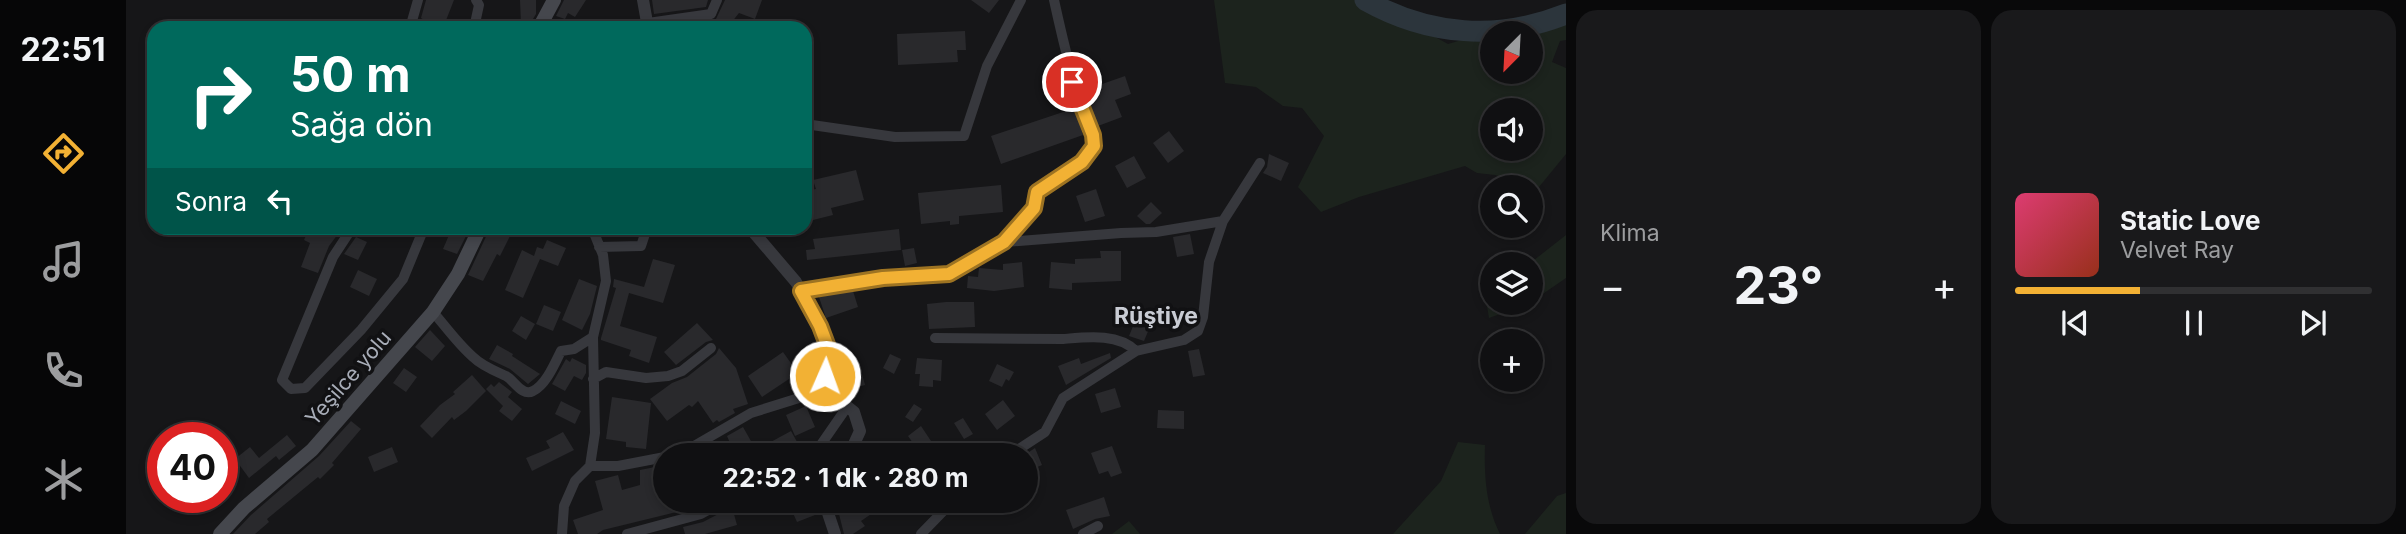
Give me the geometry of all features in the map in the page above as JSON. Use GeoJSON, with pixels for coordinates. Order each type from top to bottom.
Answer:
{"type":"FeatureCollection","features":[{"type":"Feature","properties":{"kind":"main road"},"geometry":{"type":"LineString","coordinates":[[545,21],[554,0]]}},
{"type":"Feature","properties":{"kind":"main road","name":"Yeşilce yolu"},"geometry":{"type":"LineString","coordinates":[[220,534],[244,508],[312,450],[433,312],[458,274],[477,235]]}},
{"type":"Feature","properties":{"kind":"street"},"geometry":{"type":"LineString","coordinates":[[412,21],[418,0]]}},
{"type":"Feature","properties":{"kind":"street"},"geometry":{"type":"LineString","coordinates":[[476,0],[479,5],[476,21]]}},
{"type":"Feature","properties":{"kind":"street"},"geometry":{"type":"LineString","coordinates":[[642,0],[646,21]]}},
{"type":"Feature","properties":{"kind":"street"},"geometry":{"type":"LineString","coordinates":[[674,21],[711,14],[717,0]]}},
{"type":"Feature","properties":{"kind":"street"},"geometry":{"type":"LineString","coordinates":[[812,125],[895,137],[964,136],[987,66],[1021,0]]}},
{"type":"Feature","properties":{"kind":"street"},"geometry":{"type":"LineString","coordinates":[[801,291],[883,278],[949,274],[1004,242],[1034,208],[1037,192],[1082,162],[1094,146],[1093,135],[1072,82],[1054,0]]}},
{"type":"Feature","properties":{"kind":"street"},"geometry":{"type":"LineString","coordinates":[[1028,443],[1045,432],[1063,398],[1136,351],[1184,340],[1198,331],[1203,317],[1209,262],[1223,221],[1260,163]]}},
{"type":"Feature","properties":{"kind":"street"},"geometry":{"type":"LineString","coordinates":[[1004,242],[1156,232],[1223,221]]}},
{"type":"Feature","properties":{"kind":"street"},"geometry":{"type":"LineString","coordinates":[[347,235],[333,257],[282,380],[291,389],[305,387],[361,331],[403,279],[421,235]]}},
{"type":"Feature","properties":{"kind":"street"},"geometry":{"type":"LineString","coordinates":[[562,534],[564,506],[575,481],[590,466],[595,433],[593,337],[606,281],[603,256],[595,235]]}},
{"type":"Feature","properties":{"kind":"street"},"geometry":{"type":"LineString","coordinates":[[599,247],[641,246],[645,235]]}},
{"type":"Feature","properties":{"kind":"street"},"geometry":{"type":"LineString","coordinates":[[699,443],[751,413],[815,393],[825,376],[831,355],[820,326],[801,291],[756,235]]}},
{"type":"Feature","properties":{"kind":"street"},"geometry":{"type":"LineString","coordinates":[[433,312],[474,359],[507,376],[528,392],[533,391],[552,370],[561,351],[574,349],[593,337]]}},
{"type":"Feature","properties":{"kind":"street"},"geometry":{"type":"LineString","coordinates":[[934,338],[1116,339],[1127,343],[1136,351]]}},
{"type":"Feature","properties":{"kind":"street"},"geometry":{"type":"LineString","coordinates":[[593,379],[606,372],[646,378],[668,376],[682,371],[711,348]]}},
{"type":"Feature","properties":{"kind":"street"},"geometry":{"type":"LineString","coordinates":[[820,385],[854,412],[860,431],[854,443]]}},
{"type":"Feature","properties":{"kind":"street"},"geometry":{"type":"LineString","coordinates":[[822,443],[847,407]]}},
{"type":"Feature","properties":{"kind":"street"},"geometry":{"type":"LineString","coordinates":[[590,466],[618,466],[653,459]]}},
{"type":"Feature","properties":{"kind":"street"},"geometry":{"type":"LineString","coordinates":[[627,534],[703,513]]}},
{"type":"Feature","properties":{"kind":"street"},"geometry":{"type":"LineString","coordinates":[[828,513],[835,534]]}},
{"type":"Feature","properties":{"kind":"street"},"geometry":{"type":"LineString","coordinates":[[921,534],[941,513]]}},
{"type":"Feature","properties":{"kind":"street"},"geometry":{"type":"LineString","coordinates":[[1083,534],[1098,526]]}},
{"type":"Feature","properties":{"kind":"shaded area"},"geometry":{"type":"Polygon","coordinates":[[[1214,0],[1368,0],[1448,44],[1480,35],[1480,84],[1544,84],[1544,21],[1526,21],[1566,9],[1566,40],[1560,41],[1552,62],[1566,68],[1566,154],[1543,182],[1543,175],[1477,173],[1465,166],[1359,197],[1321,212],[1298,187],[1324,136],[1302,108],[1283,106],[1256,87],[1225,83],[1214,0]]]}},
{"type":"Feature","properties":{"kind":"shaded area"},"geometry":{"type":"Polygon","coordinates":[[[1566,235],[1566,278],[1543,294],[1543,253],[1566,235]]]}},
{"type":"Feature","properties":{"kind":"shaded area"},"geometry":{"type":"Polygon","coordinates":[[[1458,442],[1485,445],[1487,491],[1500,534],[1393,534],[1441,481],[1458,442]]]}},
{"type":"Feature","properties":{"kind":"shaded area"},"geometry":{"type":"Polygon","coordinates":[[[1566,493],[1566,534],[1525,534],[1557,496],[1566,493]]]}},
{"type":"Feature","properties":{"kind":"shaded area"},"geometry":{"type":"Polygon","coordinates":[[[1129,521],[1140,534],[1112,534],[1129,521]]]}},
{"type":"Feature","properties":{"kind":"building"},"geometry":{"type":"Polygon","coordinates":[[[426,0],[454,0],[446,21],[424,21],[421,18],[426,0]]]}},
{"type":"Feature","properties":{"kind":"building"},"geometry":{"type":"Polygon","coordinates":[[[520,0],[536,0],[536,14],[532,21],[521,21],[520,0]]]}},
{"type":"Feature","properties":{"kind":"building"},"geometry":{"type":"Polygon","coordinates":[[[564,0],[586,0],[575,17],[568,13],[565,19],[556,16],[564,0]]]}},
{"type":"Feature","properties":{"kind":"building"},"geometry":{"type":"Polygon","coordinates":[[[652,0],[708,0],[706,7],[654,14],[652,0]]]}},
{"type":"Feature","properties":{"kind":"building"},"geometry":{"type":"Polygon","coordinates":[[[725,0],[762,0],[755,19],[739,13],[733,21],[715,21],[725,0]]]}},
{"type":"Feature","properties":{"kind":"building"},"geometry":{"type":"Polygon","coordinates":[[[971,0],[999,0],[989,13],[971,0]]]}},
{"type":"Feature","properties":{"kind":"building"},"geometry":{"type":"Polygon","coordinates":[[[965,31],[966,50],[957,50],[958,62],[898,65],[897,34],[965,31]]]}},
{"type":"Feature","properties":{"kind":"building"},"geometry":{"type":"Polygon","coordinates":[[[1125,76],[1131,94],[1115,100],[1122,117],[1098,126],[1085,90],[1125,76]]]}},
{"type":"Feature","properties":{"kind":"building"},"geometry":{"type":"Polygon","coordinates":[[[1075,108],[1083,135],[1001,164],[991,136],[1075,108]]]}},
{"type":"Feature","properties":{"kind":"building"},"geometry":{"type":"Polygon","coordinates":[[[1169,131],[1184,151],[1168,163],[1153,143],[1169,131]]]}},
{"type":"Feature","properties":{"kind":"building"},"geometry":{"type":"Polygon","coordinates":[[[1269,154],[1289,163],[1281,181],[1263,173],[1269,154]]]}},
{"type":"Feature","properties":{"kind":"building"},"geometry":{"type":"Polygon","coordinates":[[[1134,156],[1146,178],[1127,188],[1115,166],[1134,156]]]}},
{"type":"Feature","properties":{"kind":"building"},"geometry":{"type":"Polygon","coordinates":[[[856,170],[864,200],[831,208],[833,215],[812,220],[812,190],[816,189],[813,180],[856,170]]]}},
{"type":"Feature","properties":{"kind":"building"},"geometry":{"type":"Polygon","coordinates":[[[1001,185],[1003,212],[959,216],[959,224],[950,225],[950,221],[921,224],[918,193],[1001,185]]]}},
{"type":"Feature","properties":{"kind":"building"},"geometry":{"type":"Polygon","coordinates":[[[1096,189],[1105,216],[1085,222],[1076,196],[1096,189]]]}},
{"type":"Feature","properties":{"kind":"building"},"geometry":{"type":"Polygon","coordinates":[[[1151,202],[1162,213],[1150,224],[1146,224],[1137,216],[1151,202]]]}},
{"type":"Feature","properties":{"kind":"building"},"geometry":{"type":"Polygon","coordinates":[[[899,229],[901,250],[807,260],[806,250],[815,249],[813,239],[899,229]]]}},
{"type":"Feature","properties":{"kind":"building"},"geometry":{"type":"Polygon","coordinates":[[[1190,234],[1194,254],[1177,257],[1173,237],[1190,234]]]}},
{"type":"Feature","properties":{"kind":"building"},"geometry":{"type":"Polygon","coordinates":[[[306,235],[337,235],[329,246],[318,273],[301,267],[310,243],[304,240],[306,235]]]}},
{"type":"Feature","properties":{"kind":"building"},"geometry":{"type":"Polygon","coordinates":[[[449,235],[466,235],[457,254],[443,249],[449,235]]]}},
{"type":"Feature","properties":{"kind":"building"},"geometry":{"type":"Polygon","coordinates":[[[487,235],[510,235],[483,281],[468,275],[487,235]]]}},
{"type":"Feature","properties":{"kind":"building"},"geometry":{"type":"Polygon","coordinates":[[[356,237],[367,242],[358,260],[344,254],[356,237]]]}},
{"type":"Feature","properties":{"kind":"building"},"geometry":{"type":"Polygon","coordinates":[[[547,240],[566,248],[558,266],[540,259],[523,298],[505,290],[522,250],[534,256],[537,247],[543,249],[547,240]]]}},
{"type":"Feature","properties":{"kind":"building"},"geometry":{"type":"Polygon","coordinates":[[[914,248],[917,263],[905,266],[902,250],[914,248]]]}},
{"type":"Feature","properties":{"kind":"building"},"geometry":{"type":"Polygon","coordinates":[[[1100,251],[1121,251],[1121,281],[1072,283],[1072,290],[1049,288],[1051,262],[1075,264],[1075,259],[1101,258],[1100,251]]]}},
{"type":"Feature","properties":{"kind":"building"},"geometry":{"type":"Polygon","coordinates":[[[653,259],[675,265],[663,303],[629,293],[620,326],[657,337],[649,363],[629,356],[631,350],[601,338],[616,288],[613,287],[614,279],[644,287],[653,259]]]}},
{"type":"Feature","properties":{"kind":"building"},"geometry":{"type":"Polygon","coordinates":[[[1022,262],[1024,287],[994,291],[967,288],[968,276],[978,277],[979,268],[1003,270],[1003,264],[1022,262]]]}},
{"type":"Feature","properties":{"kind":"building"},"geometry":{"type":"Polygon","coordinates":[[[358,270],[377,279],[369,296],[350,287],[358,270]]]}},
{"type":"Feature","properties":{"kind":"building"},"geometry":{"type":"Polygon","coordinates":[[[579,279],[597,286],[590,314],[582,330],[562,320],[579,279]]]}},
{"type":"Feature","properties":{"kind":"building"},"geometry":{"type":"Polygon","coordinates":[[[853,291],[858,307],[826,318],[819,297],[853,291]]]}},
{"type":"Feature","properties":{"kind":"building"},"geometry":{"type":"Polygon","coordinates":[[[974,302],[975,327],[929,329],[927,304],[974,302]]]}},
{"type":"Feature","properties":{"kind":"building"},"geometry":{"type":"Polygon","coordinates":[[[544,305],[561,312],[553,331],[536,324],[544,305]]]}},
{"type":"Feature","properties":{"kind":"building"},"geometry":{"type":"Polygon","coordinates":[[[521,316],[535,324],[526,340],[512,331],[521,316]]]}},
{"type":"Feature","properties":{"kind":"building"},"geometry":{"type":"Polygon","coordinates":[[[697,323],[713,340],[706,342],[676,365],[664,352],[697,323]]]}},
{"type":"Feature","properties":{"kind":"building"},"geometry":{"type":"Polygon","coordinates":[[[1134,324],[1149,329],[1144,341],[1129,336],[1134,324]]]}},
{"type":"Feature","properties":{"kind":"building"},"geometry":{"type":"Polygon","coordinates":[[[430,330],[445,346],[432,361],[415,347],[430,330]]]}},
{"type":"Feature","properties":{"kind":"building"},"geometry":{"type":"Polygon","coordinates":[[[497,345],[540,374],[528,384],[510,369],[489,359],[497,345]]]}},
{"type":"Feature","properties":{"kind":"building"},"geometry":{"type":"Polygon","coordinates":[[[719,348],[736,368],[748,404],[733,409],[735,413],[713,423],[698,401],[667,421],[650,399],[672,383],[687,377],[716,354],[719,348]]]}},
{"type":"Feature","properties":{"kind":"building"},"geometry":{"type":"Polygon","coordinates":[[[1199,349],[1205,375],[1193,377],[1188,351],[1199,349]]]}},
{"type":"Feature","properties":{"kind":"building"},"geometry":{"type":"Polygon","coordinates":[[[783,352],[798,373],[762,397],[748,376],[783,352]]]}},
{"type":"Feature","properties":{"kind":"building"},"geometry":{"type":"Polygon","coordinates":[[[1110,353],[1111,358],[1066,385],[1058,366],[1079,358],[1081,364],[1110,353]]]}},
{"type":"Feature","properties":{"kind":"building"},"geometry":{"type":"Polygon","coordinates":[[[890,354],[901,359],[894,374],[883,368],[890,354]]]}},
{"type":"Feature","properties":{"kind":"building"},"geometry":{"type":"Polygon","coordinates":[[[572,358],[586,365],[586,373],[582,380],[574,376],[565,391],[552,384],[566,359],[570,362],[572,358]]]}},
{"type":"Feature","properties":{"kind":"building"},"geometry":{"type":"Polygon","coordinates":[[[917,358],[942,360],[941,381],[933,380],[933,387],[919,386],[920,374],[915,374],[917,358]]]}},
{"type":"Feature","properties":{"kind":"building"},"geometry":{"type":"Polygon","coordinates":[[[997,364],[1014,372],[1002,387],[989,381],[997,364]]]}},
{"type":"Feature","properties":{"kind":"building"},"geometry":{"type":"Polygon","coordinates":[[[404,368],[417,377],[406,392],[393,383],[404,368]]]}},
{"type":"Feature","properties":{"kind":"building"},"geometry":{"type":"Polygon","coordinates":[[[862,374],[865,385],[854,388],[851,378],[862,374]]]}},
{"type":"Feature","properties":{"kind":"building"},"geometry":{"type":"Polygon","coordinates":[[[472,375],[486,391],[466,411],[454,420],[452,417],[432,438],[420,426],[472,375]]]}},
{"type":"Feature","properties":{"kind":"building"},"geometry":{"type":"Polygon","coordinates":[[[499,382],[512,392],[508,397],[522,409],[512,421],[499,411],[503,406],[486,389],[499,382]]]}},
{"type":"Feature","properties":{"kind":"building"},"geometry":{"type":"Polygon","coordinates":[[[1115,388],[1121,407],[1101,413],[1095,394],[1115,388]]]}},
{"type":"Feature","properties":{"kind":"building"},"geometry":{"type":"Polygon","coordinates":[[[612,397],[651,403],[646,449],[626,447],[626,442],[606,439],[612,397]]]}},
{"type":"Feature","properties":{"kind":"building"},"geometry":{"type":"Polygon","coordinates":[[[1003,400],[1015,416],[997,430],[985,414],[1003,400]]]}},
{"type":"Feature","properties":{"kind":"building"},"geometry":{"type":"Polygon","coordinates":[[[561,401],[581,411],[575,424],[555,414],[561,401]]]}},
{"type":"Feature","properties":{"kind":"building"},"geometry":{"type":"Polygon","coordinates":[[[914,404],[922,409],[913,422],[905,417],[914,404]]]}},
{"type":"Feature","properties":{"kind":"building"},"geometry":{"type":"Polygon","coordinates":[[[806,406],[815,427],[795,436],[786,415],[806,406]]]}},
{"type":"Feature","properties":{"kind":"building"},"geometry":{"type":"Polygon","coordinates":[[[1158,410],[1184,411],[1184,429],[1157,428],[1158,410]]]}},
{"type":"Feature","properties":{"kind":"building"},"geometry":{"type":"Polygon","coordinates":[[[963,418],[973,434],[964,439],[954,423],[963,418]]]}},
{"type":"Feature","properties":{"kind":"building"},"geometry":{"type":"Polygon","coordinates":[[[351,421],[361,429],[320,479],[318,477],[267,519],[269,522],[255,534],[233,534],[319,456],[351,421]]]}},
{"type":"Feature","properties":{"kind":"building"},"geometry":{"type":"Polygon","coordinates":[[[921,426],[932,443],[913,443],[908,436],[921,426]]]}},
{"type":"Feature","properties":{"kind":"building"},"geometry":{"type":"Polygon","coordinates":[[[743,427],[752,443],[730,443],[727,436],[743,427]]]}},
{"type":"Feature","properties":{"kind":"building"},"geometry":{"type":"Polygon","coordinates":[[[791,431],[798,443],[769,443],[791,431]]]}},
{"type":"Feature","properties":{"kind":"building"},"geometry":{"type":"Polygon","coordinates":[[[563,432],[574,450],[532,471],[526,458],[550,448],[546,441],[563,432]]]}},
{"type":"Feature","properties":{"kind":"building"},"geometry":{"type":"Polygon","coordinates":[[[287,435],[296,446],[279,460],[276,456],[249,478],[238,463],[238,457],[250,447],[259,458],[287,435]]]}},
{"type":"Feature","properties":{"kind":"building"},"geometry":{"type":"Polygon","coordinates":[[[1112,446],[1122,473],[1111,477],[1108,471],[1099,474],[1091,453],[1112,446]]]}},
{"type":"Feature","properties":{"kind":"building"},"geometry":{"type":"Polygon","coordinates":[[[392,447],[398,462],[374,472],[368,457],[392,447]]]}},
{"type":"Feature","properties":{"kind":"building"},"geometry":{"type":"Polygon","coordinates":[[[653,467],[653,513],[672,513],[603,530],[597,534],[578,534],[573,520],[603,510],[595,481],[618,475],[622,490],[640,485],[640,470],[653,467]]]}},
{"type":"Feature","properties":{"kind":"building"},"geometry":{"type":"Polygon","coordinates":[[[1104,497],[1110,516],[1095,519],[1073,529],[1066,510],[1104,497]]]}},
{"type":"Feature","properties":{"kind":"building"},"geometry":{"type":"Polygon","coordinates":[[[720,513],[734,513],[737,525],[705,534],[685,534],[683,527],[703,522],[720,513]]]}},
{"type":"Feature","properties":{"kind":"building"},"geometry":{"type":"Polygon","coordinates":[[[793,513],[814,513],[815,515],[797,522],[793,513]]]}},
{"type":"Feature","properties":{"kind":"building"},"geometry":{"type":"Polygon","coordinates":[[[839,513],[873,513],[861,521],[865,526],[853,534],[844,534],[839,513]]]}},
{"type":"Feature","properties":{"kind":"waterway"},"geometry":{"type":"LineString","coordinates":[[1365,0],[1414,21],[1464,31],[1515,28],[1566,14]]}},
{"type":"Feature","properties":{"kind":"district","name":"Rüştiye"},"geometry":{"type":"Point","coordinates":[1156,316]}},
{"type":"Feature","properties":{"kind":"route"},"geometry":{"type":"LineString","coordinates":[[825,376],[831,355],[820,326],[801,291],[883,278],[949,274],[1004,242],[1034,208],[1037,192],[1082,162],[1094,146],[1093,135],[1072,82]]}}]}
